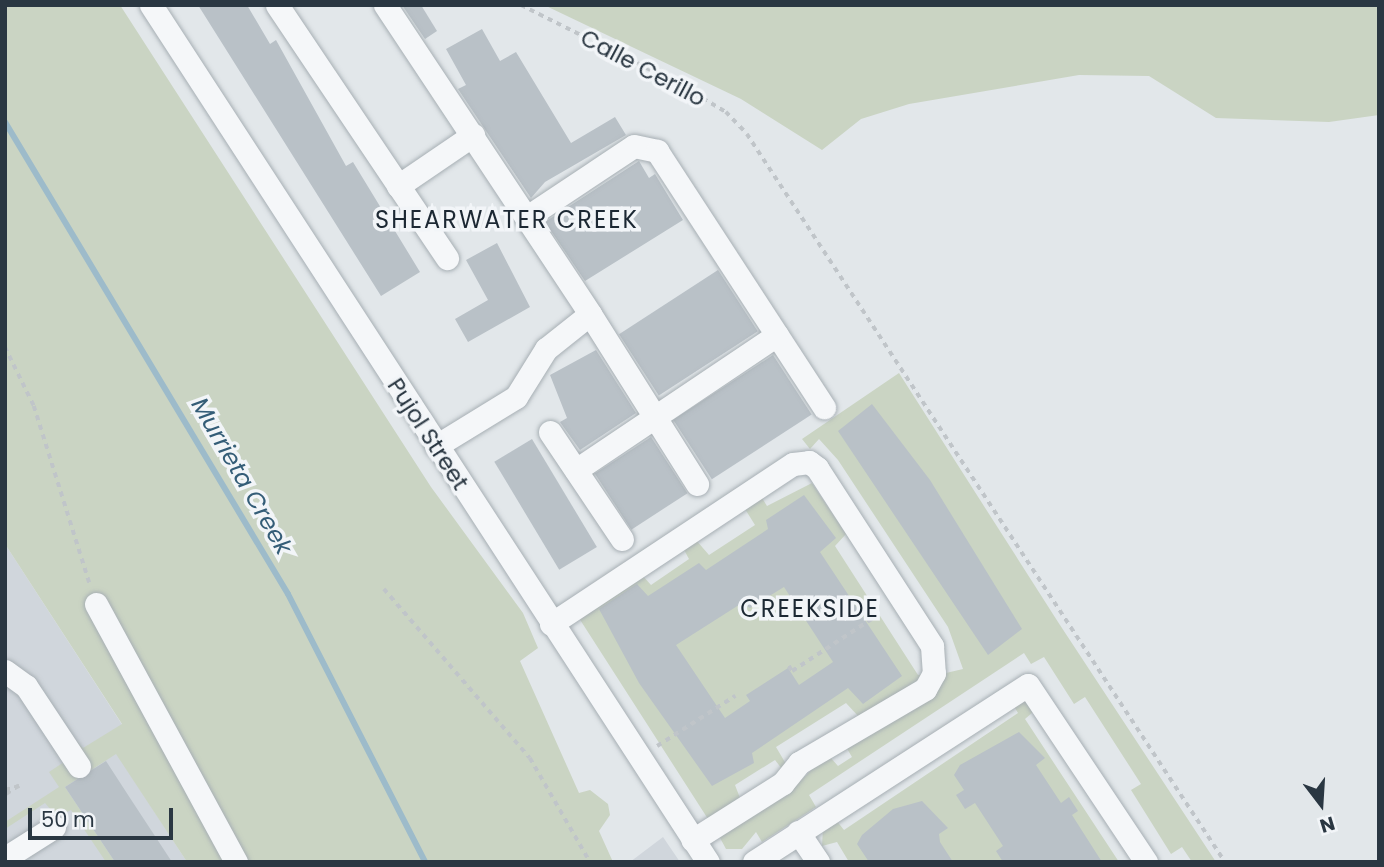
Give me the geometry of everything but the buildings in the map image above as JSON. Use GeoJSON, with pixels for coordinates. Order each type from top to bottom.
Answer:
{"type":"FeatureCollection","features":[{"type":"Feature","properties":{"kind":"street","name":"Pujol Street"},"geometry":{"type":"LineString","coordinates":[[151,5],[538,605],[708,862]]}},
{"type":"Feature","properties":{"kind":"street"},"geometry":{"type":"LineString","coordinates":[[385,5],[527,217],[697,484]]}},
{"type":"Feature","properties":{"kind":"street"},"geometry":{"type":"LineString","coordinates":[[286,8],[398,186],[447,258]]}},
{"type":"Feature","properties":{"kind":"street"},"geometry":{"type":"LineString","coordinates":[[398,186],[473,135]]}},
{"type":"Feature","properties":{"kind":"street"},"geometry":{"type":"LineString","coordinates":[[527,217],[634,146],[647,146],[657,151],[824,407]]}},
{"type":"Feature","properties":{"kind":"street"},"geometry":{"type":"LineString","coordinates":[[436,446],[516,397],[546,349],[590,314]]}},
{"type":"Feature","properties":{"kind":"street"},"geometry":{"type":"LineString","coordinates":[[576,470],[776,335]]}},
{"type":"Feature","properties":{"kind":"street"},"geometry":{"type":"LineString","coordinates":[[550,432],[622,540]]}},
{"type":"Feature","properties":{"kind":"street"},"geometry":{"type":"LineString","coordinates":[[551,624],[793,464],[809,462],[817,468],[932,646],[934,673],[925,689],[799,763],[783,783],[693,840]]}},
{"type":"Feature","properties":{"kind":"street"},"geometry":{"type":"LineString","coordinates":[[96,604],[236,862]]}},
{"type":"Feature","properties":{"kind":"street"},"geometry":{"type":"LineString","coordinates":[[6,673],[26,686],[79,766]]}},
{"type":"Feature","properties":{"kind":"street"},"geometry":{"type":"LineString","coordinates":[[754,862],[1028,685],[1146,862]]}},
{"type":"Feature","properties":{"kind":"street"},"geometry":{"type":"LineString","coordinates":[[5,858],[54,827]]}},
{"type":"Feature","properties":{"kind":"street"},"geometry":{"type":"LineString","coordinates":[[799,832],[818,862]]}},
{"type":"Feature","properties":{"kind":"path","name":"Calle Cerillo"},"geometry":{"type":"LineString","coordinates":[[521,5],[726,112],[807,223],[1225,862]]}},
{"type":"Feature","properties":{"kind":"path"},"geometry":{"type":"LineString","coordinates":[[5,347],[34,406],[96,604]]}},
{"type":"Feature","properties":{"kind":"path"},"geometry":{"type":"LineString","coordinates":[[384,589],[530,758],[590,862]]}},
{"type":"Feature","properties":{"kind":"path"},"geometry":{"type":"LineString","coordinates":[[789,666],[793,671],[876,616]]}},
{"type":"Feature","properties":{"kind":"path"},"geometry":{"type":"LineString","coordinates":[[657,746],[735,696]]}},
{"type":"Feature","properties":{"kind":"shaded area"},"geometry":{"type":"Polygon","coordinates":[[[5,544],[132,740],[115,751],[187,862],[5,862],[5,544]]]}},
{"type":"Feature","properties":{"kind":"shaded area"},"geometry":{"type":"Polygon","coordinates":[[[663,837],[680,862],[630,862],[663,837]]]}},
{"type":"Feature","properties":{"kind":"green space"},"geometry":{"type":"Polygon","coordinates":[[[5,5],[120,5],[431,487],[523,613],[538,648],[520,661],[579,793],[590,790],[608,804],[610,815],[599,831],[613,862],[187,862],[116,754],[65,787],[115,862],[106,862],[71,810],[57,817],[45,803],[5,829],[5,822],[59,787],[49,772],[64,762],[74,739],[83,748],[122,724],[5,544],[5,5]]]}},
{"type":"Feature","properties":{"kind":"green space"},"geometry":{"type":"Polygon","coordinates":[[[544,5],[1379,5],[1379,115],[1329,122],[1216,118],[1149,76],[1079,75],[909,104],[861,119],[822,150],[741,99],[544,5]]]}},
{"type":"Feature","properties":{"kind":"green space"},"geometry":{"type":"Polygon","coordinates":[[[899,373],[1216,862],[1192,862],[1182,847],[1171,854],[1131,790],[1141,784],[1085,697],[1074,704],[1044,657],[1031,664],[1024,653],[809,795],[816,807],[762,842],[756,832],[742,849],[726,849],[719,836],[791,791],[814,767],[830,757],[838,766],[852,757],[846,747],[935,693],[946,673],[963,669],[948,627],[838,460],[819,439],[810,449],[802,439],[899,373]]]}},
{"type":"Feature","properties":{"kind":"green space"},"geometry":{"type":"Polygon","coordinates":[[[812,483],[846,534],[835,546],[918,675],[929,674],[859,717],[846,703],[776,747],[786,764],[782,769],[775,760],[735,785],[740,798],[708,819],[577,615],[642,575],[651,585],[689,559],[683,548],[696,540],[709,555],[755,525],[745,509],[762,498],[767,506],[812,483]]]}},
{"type":"Feature","properties":{"kind":"green space"},"geometry":{"type":"Polygon","coordinates":[[[1027,698],[1033,712],[1025,719],[1119,862],[849,862],[837,842],[822,846],[823,828],[836,820],[844,830],[1018,713],[1012,703],[1027,698]]]}},
{"type":"Feature","properties":{"kind":"waterway","name":"Murrieta Creek"},"geometry":{"type":"LineString","coordinates":[[5,122],[288,594],[425,862]]}},
{"type":"Feature","properties":{"kind":"district","name":"SHEARWATER CREEK"},"geometry":{"type":"Point","coordinates":[507,220]}},
{"type":"Feature","properties":{"kind":"district","name":"CREEKSIDE"},"geometry":{"type":"Point","coordinates":[810,609]}}]}
